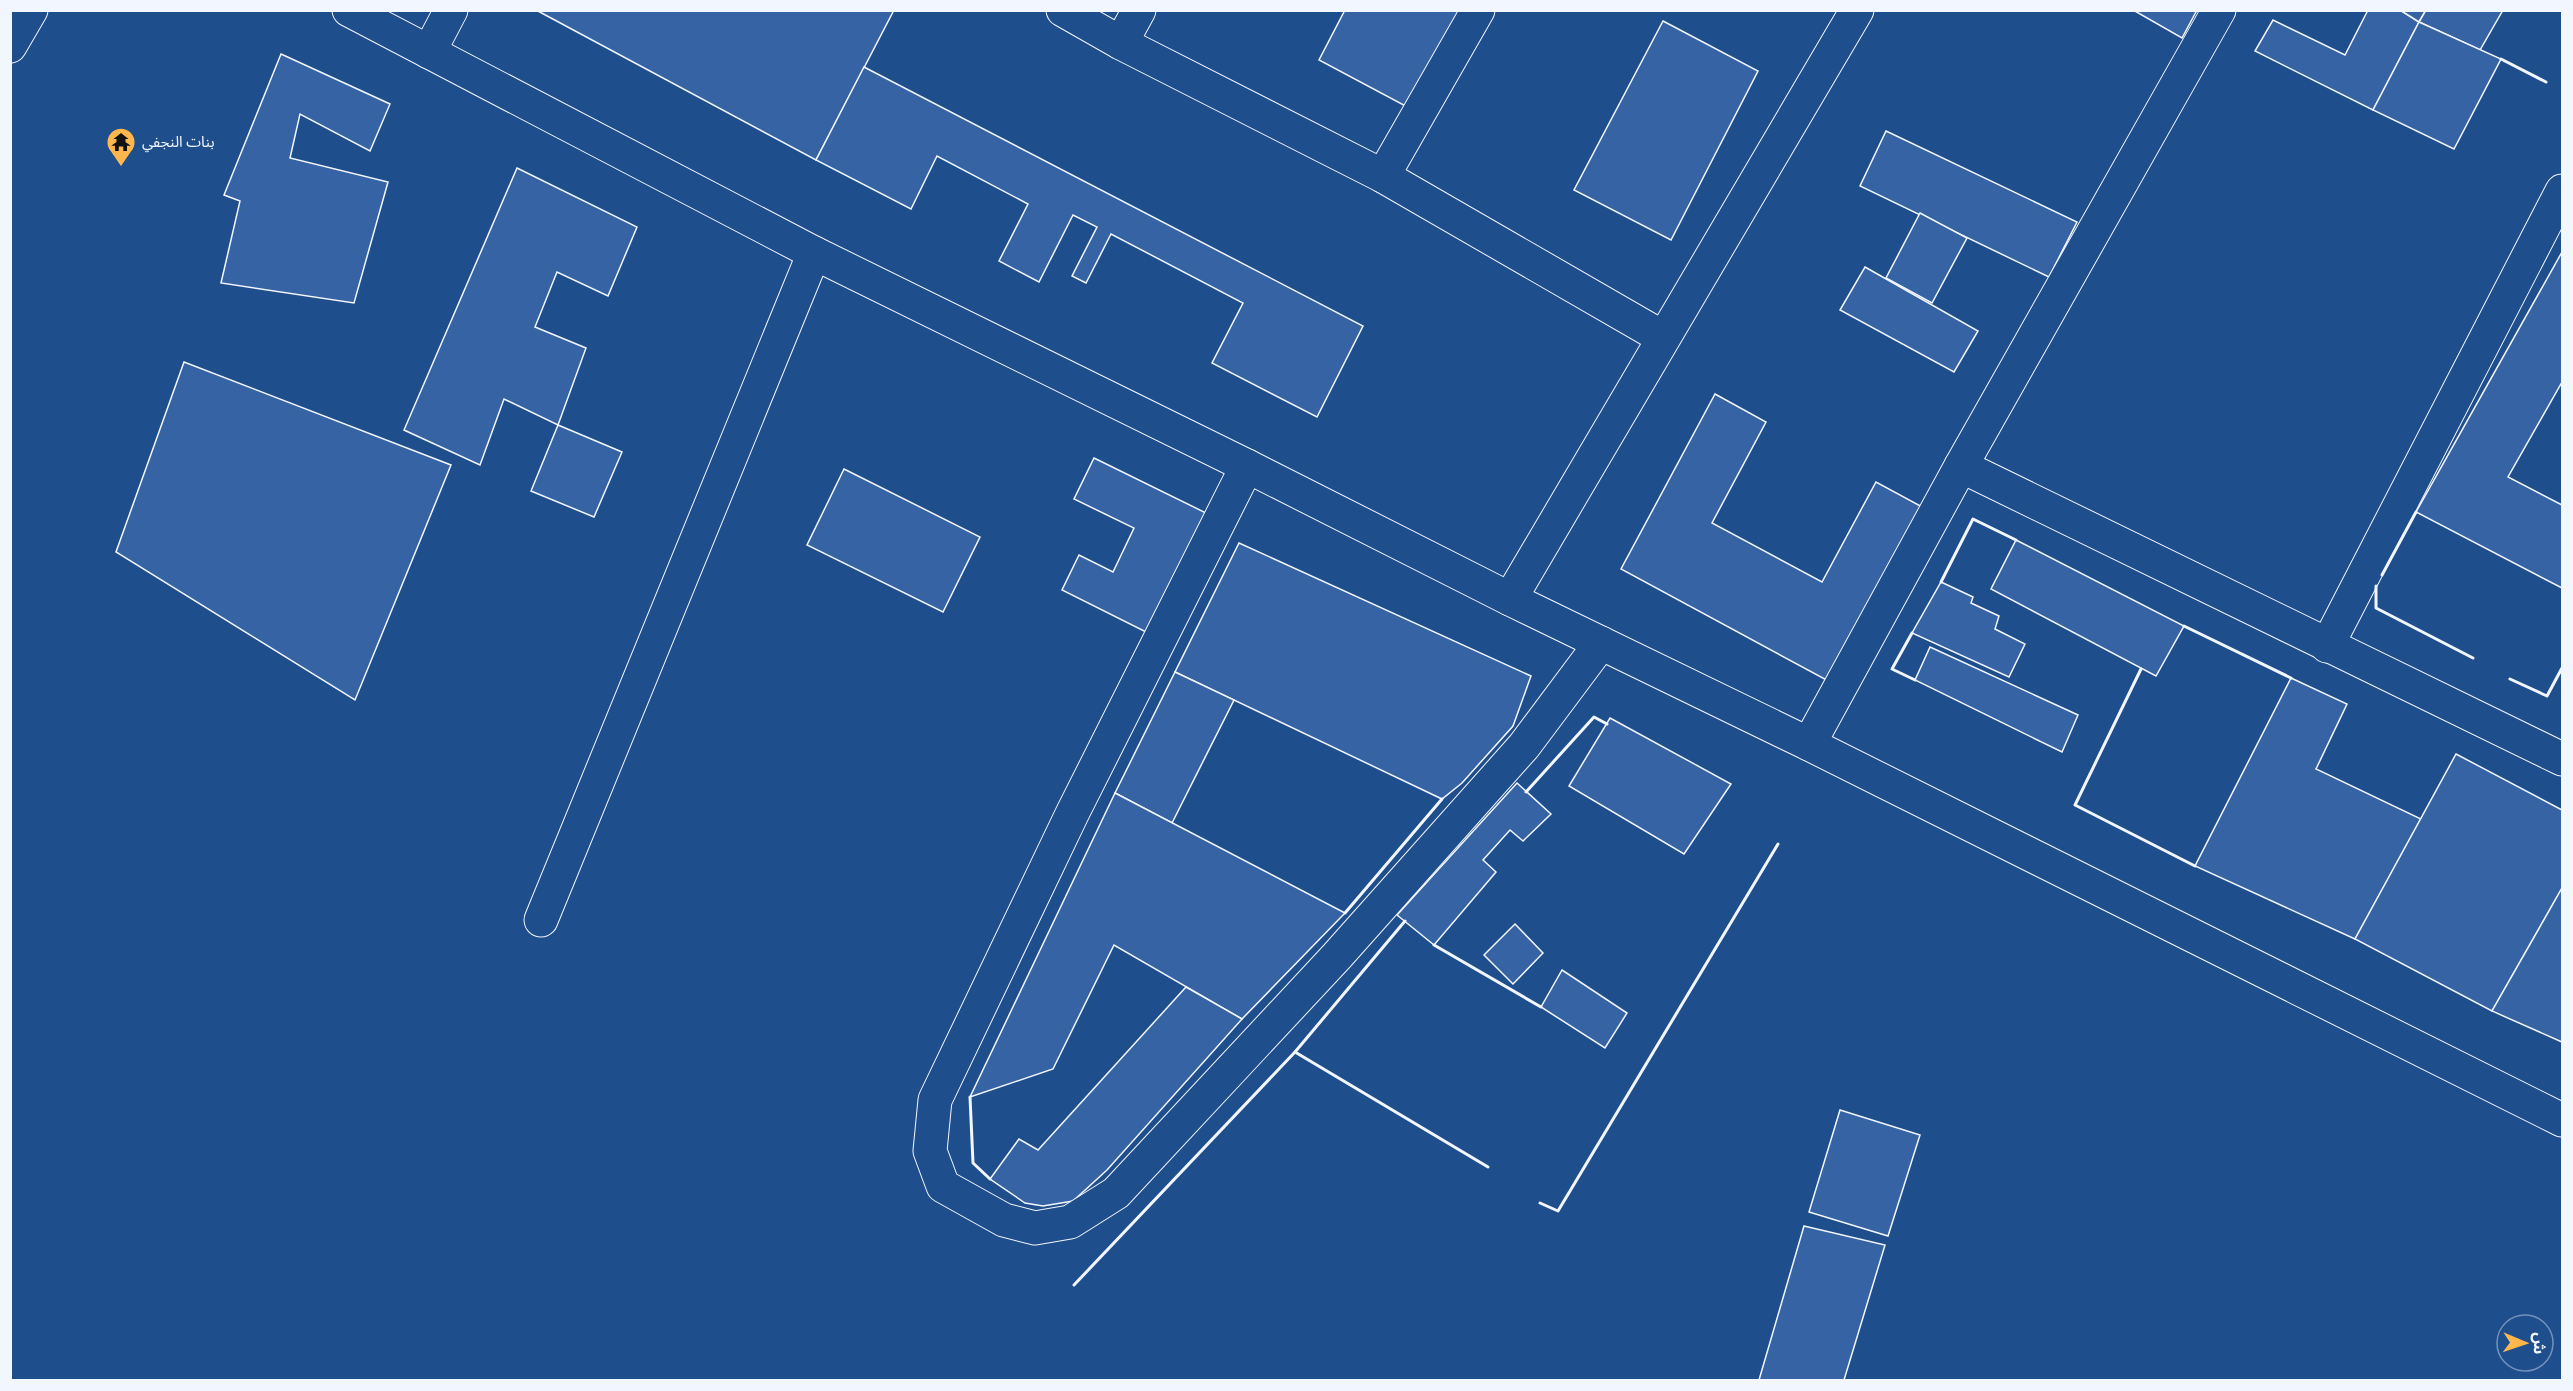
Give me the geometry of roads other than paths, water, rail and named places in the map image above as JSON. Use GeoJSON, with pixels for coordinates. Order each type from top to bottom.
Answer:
{"type":"FeatureCollection","features":[{"type":"Feature","properties":{"kind":"street"},"geometry":{"type":"LineString","coordinates":[[10,46],[31,10]]}},
{"type":"Feature","properties":{"kind":"street"},"geometry":{"type":"LineString","coordinates":[[349,10],[814,253],[1247,466],[1510,599],[1809,744],[2562,1120]]}},
{"type":"Feature","properties":{"kind":"street"},"geometry":{"type":"LineString","coordinates":[[429,52],[451,10]]}},
{"type":"Feature","properties":{"kind":"street"},"geometry":{"type":"LineString","coordinates":[[1063,10],[1121,43],[1383,176],[1662,337]]}},
{"type":"Feature","properties":{"kind":"street"},"geometry":{"type":"LineString","coordinates":[[1121,43],[1139,10]]}},
{"type":"Feature","properties":{"kind":"street"},"geometry":{"type":"LineString","coordinates":[[1383,176],[1478,10]]}},
{"type":"Feature","properties":{"kind":"street"},"geometry":{"type":"LineString","coordinates":[[1510,599],[1662,337],[1857,10]]}},
{"type":"Feature","properties":{"kind":"street"},"geometry":{"type":"LineString","coordinates":[[1809,744],[1961,466],[2219,10]]}},
{"type":"Feature","properties":{"kind":"street"},"geometry":{"type":"LineString","coordinates":[[2327,646],[2562,191]]}},
{"type":"Feature","properties":{"kind":"street"},"geometry":{"type":"LineString","coordinates":[[541,920],[814,253]]}},
{"type":"Feature","properties":{"kind":"street"},"geometry":{"type":"LineString","coordinates":[[1247,466],[1072,814],[935,1100],[930,1151],[943,1186],[1004,1220],[1035,1228],[1070,1222],[1116,1193],[1337,956],[1524,746],[1601,643]]}},
{"type":"Feature","properties":{"kind":"street"},"geometry":{"type":"LineString","coordinates":[[1961,466],[2562,759]]}},
{"type":"Feature","properties":{"kind":"place","name":"بنات النجفي"},"geometry":{"type":"Point","coordinates":[121,168]}}]}
